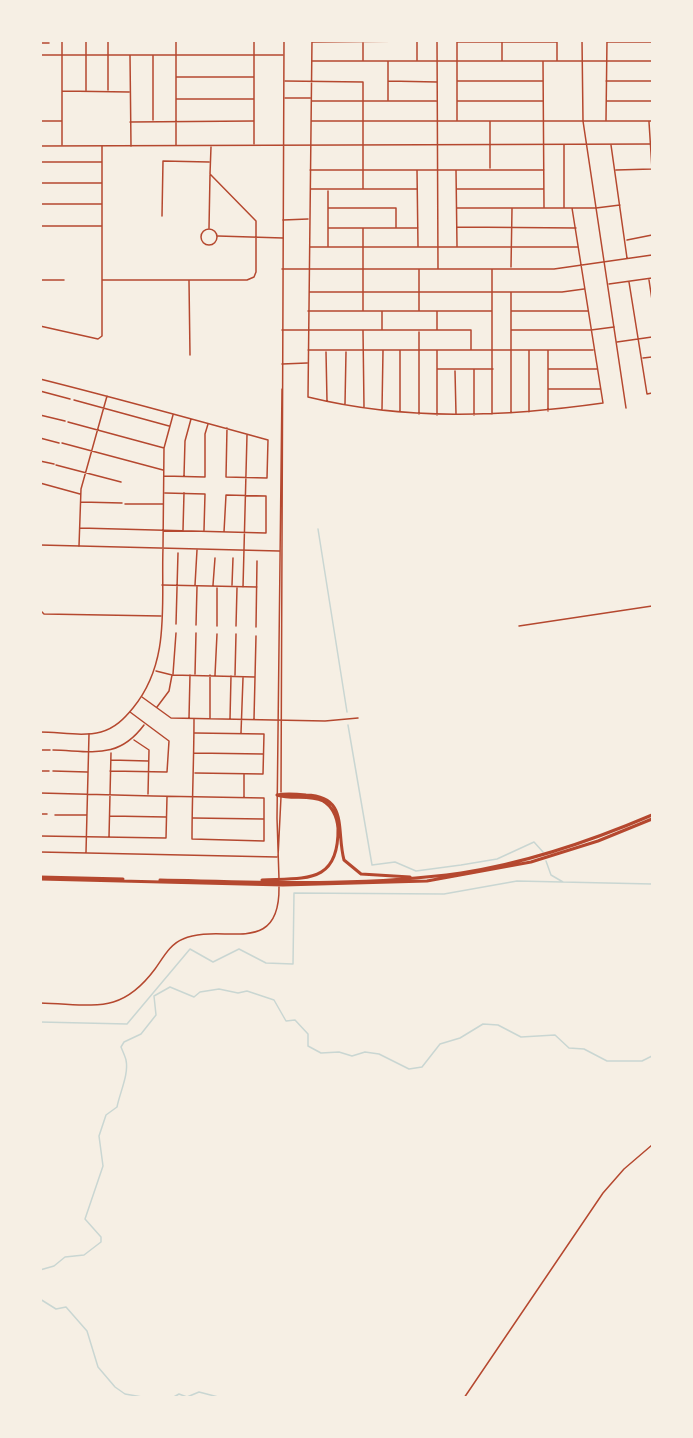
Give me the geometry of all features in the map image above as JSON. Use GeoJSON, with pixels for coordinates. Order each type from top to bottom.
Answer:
{"type":"FeatureCollection","features":[{"type":"Feature","properties":{"kind":"highway"},"geometry":{"type":"LineString","coordinates":[[280,795],[316,795],[333,805],[339,817],[344,860],[361,874],[378,878],[426,878]]}},
{"type":"Feature","properties":{"kind":"highway"},"geometry":{"type":"LineString","coordinates":[[280,795],[309,798],[325,803],[336,818],[338,836],[335,858],[327,869],[314,876],[283,882]]}},
{"type":"Feature","properties":{"kind":"highway"},"geometry":{"type":"LineString","coordinates":[[283,882],[375,885],[463,876],[564,852],[652,817]]}},
{"type":"Feature","properties":{"kind":"highway"},"geometry":{"type":"LineString","coordinates":[[40,878],[283,882],[426,878],[531,858],[652,817]]}},
{"type":"Feature","properties":{"kind":"highway"},"geometry":{"type":"LineString","coordinates":[[40,878],[274,882]]}},
{"type":"Feature","properties":{"kind":"street"},"geometry":{"type":"LineString","coordinates":[[62,40],[62,146]]}},
{"type":"Feature","properties":{"kind":"street"},"geometry":{"type":"LineString","coordinates":[[86,40],[86,91]]}},
{"type":"Feature","properties":{"kind":"street"},"geometry":{"type":"LineString","coordinates":[[108,40],[108,91]]}},
{"type":"Feature","properties":{"kind":"street"},"geometry":{"type":"LineString","coordinates":[[176,40],[176,146]]}},
{"type":"Feature","properties":{"kind":"street"},"geometry":{"type":"LineString","coordinates":[[254,40],[254,145]]}},
{"type":"Feature","properties":{"kind":"street"},"geometry":{"type":"LineString","coordinates":[[280,720],[283,551],[284,40]]}},
{"type":"Feature","properties":{"kind":"street"},"geometry":{"type":"LineString","coordinates":[[437,40],[438,270]]}},
{"type":"Feature","properties":{"kind":"street"},"geometry":{"type":"LineString","coordinates":[[582,40],[582,121],[626,408]]}},
{"type":"Feature","properties":{"kind":"street"},"geometry":{"type":"LineString","coordinates":[[417,61],[417,41],[312,41],[308,397],[363,408],[437,415],[511,414],[603,403],[572,208]]}},
{"type":"Feature","properties":{"kind":"street"},"geometry":{"type":"LineString","coordinates":[[363,41],[363,61]]}},
{"type":"Feature","properties":{"kind":"street"},"geometry":{"type":"LineString","coordinates":[[457,121],[457,41],[557,41],[557,61]]}},
{"type":"Feature","properties":{"kind":"street"},"geometry":{"type":"LineString","coordinates":[[502,41],[502,61]]}},
{"type":"Feature","properties":{"kind":"street"},"geometry":{"type":"LineString","coordinates":[[606,121],[607,41],[652,42]]}},
{"type":"Feature","properties":{"kind":"street"},"geometry":{"type":"LineString","coordinates":[[40,43],[49,43]]}},
{"type":"Feature","properties":{"kind":"street"},"geometry":{"type":"LineString","coordinates":[[153,54],[153,121]]}},
{"type":"Feature","properties":{"kind":"street"},"geometry":{"type":"LineString","coordinates":[[40,55],[284,55]]}},
{"type":"Feature","properties":{"kind":"street"},"geometry":{"type":"LineString","coordinates":[[130,55],[131,146]]}},
{"type":"Feature","properties":{"kind":"street"},"geometry":{"type":"LineString","coordinates":[[312,61],[652,61]]}},
{"type":"Feature","properties":{"kind":"street"},"geometry":{"type":"LineString","coordinates":[[388,61],[388,101]]}},
{"type":"Feature","properties":{"kind":"street"},"geometry":{"type":"LineString","coordinates":[[543,61],[544,208]]}},
{"type":"Feature","properties":{"kind":"street"},"geometry":{"type":"LineString","coordinates":[[176,77],[254,77]]}},
{"type":"Feature","properties":{"kind":"street"},"geometry":{"type":"LineString","coordinates":[[284,81],[363,82],[363,189]]}},
{"type":"Feature","properties":{"kind":"street"},"geometry":{"type":"LineString","coordinates":[[388,81],[437,82]]}},
{"type":"Feature","properties":{"kind":"street"},"geometry":{"type":"LineString","coordinates":[[457,81],[544,81]]}},
{"type":"Feature","properties":{"kind":"street"},"geometry":{"type":"LineString","coordinates":[[606,81],[652,81]]}},
{"type":"Feature","properties":{"kind":"street"},"geometry":{"type":"LineString","coordinates":[[62,91],[130,92]]}},
{"type":"Feature","properties":{"kind":"street"},"geometry":{"type":"LineString","coordinates":[[284,98],[437,101]]}},
{"type":"Feature","properties":{"kind":"street"},"geometry":{"type":"LineString","coordinates":[[176,99],[254,99]]}},
{"type":"Feature","properties":{"kind":"street"},"geometry":{"type":"LineString","coordinates":[[606,101],[652,100]]}},
{"type":"Feature","properties":{"kind":"street"},"geometry":{"type":"LineString","coordinates":[[457,101],[544,101]]}},
{"type":"Feature","properties":{"kind":"street"},"geometry":{"type":"LineString","coordinates":[[40,121],[62,121]]}},
{"type":"Feature","properties":{"kind":"street"},"geometry":{"type":"LineString","coordinates":[[130,122],[253,121]]}},
{"type":"Feature","properties":{"kind":"street"},"geometry":{"type":"LineString","coordinates":[[310,121],[652,121]]}},
{"type":"Feature","properties":{"kind":"street"},"geometry":{"type":"LineString","coordinates":[[490,121],[490,170]]}},
{"type":"Feature","properties":{"kind":"street"},"geometry":{"type":"LineString","coordinates":[[615,170],[652,169],[648,121]]}},
{"type":"Feature","properties":{"kind":"street"},"geometry":{"type":"LineString","coordinates":[[40,146],[652,144]]}},
{"type":"Feature","properties":{"kind":"street"},"geometry":{"type":"LineString","coordinates":[[564,145],[564,208]]}},
{"type":"Feature","properties":{"kind":"street"},"geometry":{"type":"LineString","coordinates":[[611,145],[627,259]]}},
{"type":"Feature","properties":{"kind":"street"},"geometry":{"type":"LineString","coordinates":[[209,228],[211,146]]}},
{"type":"Feature","properties":{"kind":"street"},"geometry":{"type":"LineString","coordinates":[[40,326],[98,339],[102,336],[102,147]]}},
{"type":"Feature","properties":{"kind":"street"},"geometry":{"type":"LineString","coordinates":[[162,216],[163,161],[210,162]]}},
{"type":"Feature","properties":{"kind":"street"},"geometry":{"type":"LineString","coordinates":[[40,162],[102,162]]}},
{"type":"Feature","properties":{"kind":"street"},"geometry":{"type":"LineString","coordinates":[[417,169],[418,247]]}},
{"type":"Feature","properties":{"kind":"street"},"geometry":{"type":"LineString","coordinates":[[310,170],[543,170]]}},
{"type":"Feature","properties":{"kind":"street"},"geometry":{"type":"LineString","coordinates":[[456,170],[457,247]]}},
{"type":"Feature","properties":{"kind":"street"},"geometry":{"type":"LineString","coordinates":[[103,280],[252,278],[256,272],[255,219],[210,174]]}},
{"type":"Feature","properties":{"kind":"street"},"geometry":{"type":"LineString","coordinates":[[40,183],[102,183]]}},
{"type":"Feature","properties":{"kind":"street"},"geometry":{"type":"LineString","coordinates":[[310,189],[417,189]]}},
{"type":"Feature","properties":{"kind":"street"},"geometry":{"type":"LineString","coordinates":[[328,189],[328,247]]}},
{"type":"Feature","properties":{"kind":"street"},"geometry":{"type":"LineString","coordinates":[[457,189],[544,189]]}},
{"type":"Feature","properties":{"kind":"street"},"geometry":{"type":"LineString","coordinates":[[40,204],[102,204]]}},
{"type":"Feature","properties":{"kind":"street"},"geometry":{"type":"LineString","coordinates":[[457,208],[596,208],[620,205]]}},
{"type":"Feature","properties":{"kind":"street"},"geometry":{"type":"LineString","coordinates":[[328,208],[396,208],[396,228]]}},
{"type":"Feature","properties":{"kind":"street"},"geometry":{"type":"LineString","coordinates":[[511,269],[512,208]]}},
{"type":"Feature","properties":{"kind":"street"},"geometry":{"type":"LineString","coordinates":[[283,219],[309,219]]}},
{"type":"Feature","properties":{"kind":"street"},"geometry":{"type":"LineString","coordinates":[[40,226],[102,226]]}},
{"type":"Feature","properties":{"kind":"street"},"geometry":{"type":"LineString","coordinates":[[457,227],[576,228]]}},
{"type":"Feature","properties":{"kind":"street"},"geometry":{"type":"LineString","coordinates":[[209,228],[201,234],[203,242],[212,245],[218,236]]}},
{"type":"Feature","properties":{"kind":"street"},"geometry":{"type":"LineString","coordinates":[[209,228],[218,236]]}},
{"type":"Feature","properties":{"kind":"street"},"geometry":{"type":"LineString","coordinates":[[328,228],[418,228]]}},
{"type":"Feature","properties":{"kind":"street"},"geometry":{"type":"LineString","coordinates":[[363,228],[363,311]]}},
{"type":"Feature","properties":{"kind":"street"},"geometry":{"type":"LineString","coordinates":[[625,240],[652,235]]}},
{"type":"Feature","properties":{"kind":"street"},"geometry":{"type":"LineString","coordinates":[[218,236],[283,238]]}},
{"type":"Feature","properties":{"kind":"street"},"geometry":{"type":"LineString","coordinates":[[309,247],[579,247]]}},
{"type":"Feature","properties":{"kind":"street"},"geometry":{"type":"LineString","coordinates":[[282,270],[581,267],[652,255]]}},
{"type":"Feature","properties":{"kind":"street"},"geometry":{"type":"LineString","coordinates":[[492,269],[492,415]]}},
{"type":"Feature","properties":{"kind":"street"},"geometry":{"type":"LineString","coordinates":[[419,270],[419,311]]}},
{"type":"Feature","properties":{"kind":"street"},"geometry":{"type":"LineString","coordinates":[[608,285],[651,278],[652,300]]}},
{"type":"Feature","properties":{"kind":"street"},"geometry":{"type":"LineString","coordinates":[[40,280],[64,279]]}},
{"type":"Feature","properties":{"kind":"street"},"geometry":{"type":"LineString","coordinates":[[189,280],[190,355]]}},
{"type":"Feature","properties":{"kind":"street"},"geometry":{"type":"LineString","coordinates":[[629,282],[647,394],[652,393]]}},
{"type":"Feature","properties":{"kind":"street"},"geometry":{"type":"LineString","coordinates":[[309,292],[562,292],[585,288]]}},
{"type":"Feature","properties":{"kind":"street"},"geometry":{"type":"LineString","coordinates":[[511,292],[511,414]]}},
{"type":"Feature","properties":{"kind":"street"},"geometry":{"type":"LineString","coordinates":[[308,311],[492,311]]}},
{"type":"Feature","properties":{"kind":"street"},"geometry":{"type":"LineString","coordinates":[[382,311],[382,331]]}},
{"type":"Feature","properties":{"kind":"street"},"geometry":{"type":"LineString","coordinates":[[437,311],[437,331]]}},
{"type":"Feature","properties":{"kind":"street"},"geometry":{"type":"LineString","coordinates":[[511,311],[588,311]]}},
{"type":"Feature","properties":{"kind":"street"},"geometry":{"type":"LineString","coordinates":[[511,330],[591,330],[614,327]]}},
{"type":"Feature","properties":{"kind":"street"},"geometry":{"type":"LineString","coordinates":[[282,330],[471,330],[471,350]]}},
{"type":"Feature","properties":{"kind":"street"},"geometry":{"type":"LineString","coordinates":[[363,331],[363,408]]}},
{"type":"Feature","properties":{"kind":"street"},"geometry":{"type":"LineString","coordinates":[[419,331],[419,414]]}},
{"type":"Feature","properties":{"kind":"street"},"geometry":{"type":"LineString","coordinates":[[617,342],[652,336]]}},
{"type":"Feature","properties":{"kind":"street"},"geometry":{"type":"LineString","coordinates":[[308,350],[594,350]]}},
{"type":"Feature","properties":{"kind":"street"},"geometry":{"type":"LineString","coordinates":[[326,350],[327,402]]}},
{"type":"Feature","properties":{"kind":"street"},"geometry":{"type":"LineString","coordinates":[[345,405],[346,350]]}},
{"type":"Feature","properties":{"kind":"street"},"geometry":{"type":"LineString","coordinates":[[382,410],[383,350]]}},
{"type":"Feature","properties":{"kind":"street"},"geometry":{"type":"LineString","coordinates":[[400,350],[400,412]]}},
{"type":"Feature","properties":{"kind":"street"},"geometry":{"type":"LineString","coordinates":[[437,350],[437,415]]}},
{"type":"Feature","properties":{"kind":"street"},"geometry":{"type":"LineString","coordinates":[[529,350],[529,412]]}},
{"type":"Feature","properties":{"kind":"street"},"geometry":{"type":"LineString","coordinates":[[548,350],[548,411]]}},
{"type":"Feature","properties":{"kind":"street"},"geometry":{"type":"LineString","coordinates":[[642,358],[652,357]]}},
{"type":"Feature","properties":{"kind":"street"},"geometry":{"type":"LineString","coordinates":[[282,364],[308,363]]}},
{"type":"Feature","properties":{"kind":"street"},"geometry":{"type":"LineString","coordinates":[[437,369],[493,369]]}},
{"type":"Feature","properties":{"kind":"street"},"geometry":{"type":"LineString","coordinates":[[455,369],[456,415]]}},
{"type":"Feature","properties":{"kind":"street"},"geometry":{"type":"LineString","coordinates":[[474,369],[474,415]]}},
{"type":"Feature","properties":{"kind":"street"},"geometry":{"type":"LineString","coordinates":[[548,369],[597,369]]}},
{"type":"Feature","properties":{"kind":"street"},"geometry":{"type":"LineString","coordinates":[[40,379],[208,423],[226,428],[247,434],[267,440],[267,478],[226,477],[226,428]]}},
{"type":"Feature","properties":{"kind":"street"},"geometry":{"type":"LineString","coordinates":[[40,1003],[106,1005],[116,1002],[137,992],[171,947],[180,940],[196,935],[246,936],[258,931],[270,921],[279,903],[279,551],[282,384]]}},
{"type":"Feature","properties":{"kind":"street"},"geometry":{"type":"LineString","coordinates":[[548,389],[600,388]]}},
{"type":"Feature","properties":{"kind":"street"},"geometry":{"type":"LineString","coordinates":[[40,391],[70,399]]}},
{"type":"Feature","properties":{"kind":"street"},"geometry":{"type":"LineString","coordinates":[[79,546],[81,494],[107,396]]}},
{"type":"Feature","properties":{"kind":"street"},"geometry":{"type":"LineString","coordinates":[[74,400],[170,426]]}},
{"type":"Feature","properties":{"kind":"street"},"geometry":{"type":"LineString","coordinates":[[40,732],[89,734],[112,727],[130,712],[142,697],[156,671],[159,658],[161,616],[165,448],[174,414]]}},
{"type":"Feature","properties":{"kind":"street"},"geometry":{"type":"LineString","coordinates":[[40,415],[165,448]]}},
{"type":"Feature","properties":{"kind":"street"},"geometry":{"type":"LineString","coordinates":[[184,477],[185,441],[191,419]]}},
{"type":"Feature","properties":{"kind":"street"},"geometry":{"type":"LineString","coordinates":[[164,476],[205,477],[205,434],[208,423]]}},
{"type":"Feature","properties":{"kind":"street"},"geometry":{"type":"LineString","coordinates":[[243,586],[247,434]]}},
{"type":"Feature","properties":{"kind":"street"},"geometry":{"type":"LineString","coordinates":[[40,438],[164,471]]}},
{"type":"Feature","properties":{"kind":"street"},"geometry":{"type":"LineString","coordinates":[[40,461],[121,482]]}},
{"type":"Feature","properties":{"kind":"street"},"geometry":{"type":"LineString","coordinates":[[40,483],[81,494]]}},
{"type":"Feature","properties":{"kind":"street"},"geometry":{"type":"LineString","coordinates":[[164,493],[205,494],[204,531]]}},
{"type":"Feature","properties":{"kind":"street"},"geometry":{"type":"LineString","coordinates":[[183,531],[184,494]]}},
{"type":"Feature","properties":{"kind":"street"},"geometry":{"type":"LineString","coordinates":[[80,528],[163,531],[266,533],[266,496],[226,495],[224,532]]}},
{"type":"Feature","properties":{"kind":"street"},"geometry":{"type":"LineString","coordinates":[[80,502],[164,504]]}},
{"type":"Feature","properties":{"kind":"street"},"geometry":{"type":"LineString","coordinates":[[40,545],[283,551]]}},
{"type":"Feature","properties":{"kind":"street"},"geometry":{"type":"LineString","coordinates":[[196,625],[197,549]]}},
{"type":"Feature","properties":{"kind":"street"},"geometry":{"type":"LineString","coordinates":[[177,624],[178,553]]}},
{"type":"Feature","properties":{"kind":"street"},"geometry":{"type":"LineString","coordinates":[[215,558],[217,626]]}},
{"type":"Feature","properties":{"kind":"street"},"geometry":{"type":"LineString","coordinates":[[231,586],[233,558]]}},
{"type":"Feature","properties":{"kind":"street"},"geometry":{"type":"LineString","coordinates":[[256,627],[257,561]]}},
{"type":"Feature","properties":{"kind":"street"},"geometry":{"type":"LineString","coordinates":[[162,585],[257,587]]}},
{"type":"Feature","properties":{"kind":"street"},"geometry":{"type":"LineString","coordinates":[[236,626],[237,586]]}},
{"type":"Feature","properties":{"kind":"street"},"geometry":{"type":"LineString","coordinates":[[519,626],[652,606]]}},
{"type":"Feature","properties":{"kind":"street"},"geometry":{"type":"LineString","coordinates":[[40,610],[44,614],[161,616]]}},
{"type":"Feature","properties":{"kind":"street"},"geometry":{"type":"LineString","coordinates":[[156,707],[169,692],[176,633]]}},
{"type":"Feature","properties":{"kind":"street"},"geometry":{"type":"LineString","coordinates":[[195,675],[196,633]]}},
{"type":"Feature","properties":{"kind":"street"},"geometry":{"type":"LineString","coordinates":[[215,676],[217,634]]}},
{"type":"Feature","properties":{"kind":"street"},"geometry":{"type":"LineString","coordinates":[[235,676],[236,634]]}},
{"type":"Feature","properties":{"kind":"street"},"geometry":{"type":"LineString","coordinates":[[254,720],[256,636]]}},
{"type":"Feature","properties":{"kind":"street"},"geometry":{"type":"LineString","coordinates":[[156,671],[172,675],[255,677]]}},
{"type":"Feature","properties":{"kind":"street"},"geometry":{"type":"LineString","coordinates":[[189,719],[190,675]]}},
{"type":"Feature","properties":{"kind":"street"},"geometry":{"type":"LineString","coordinates":[[210,675],[210,719]]}},
{"type":"Feature","properties":{"kind":"street"},"geometry":{"type":"LineString","coordinates":[[230,720],[231,676]]}},
{"type":"Feature","properties":{"kind":"street"},"geometry":{"type":"LineString","coordinates":[[241,734],[243,676]]}},
{"type":"Feature","properties":{"kind":"street"},"geometry":{"type":"LineString","coordinates":[[142,697],[171,718],[325,721],[358,718]]}},
{"type":"Feature","properties":{"kind":"street"},"geometry":{"type":"LineString","coordinates":[[110,771],[167,772],[169,741],[130,712]]}},
{"type":"Feature","properties":{"kind":"street"},"geometry":{"type":"LineString","coordinates":[[40,793],[110,794],[192,796],[243,798],[264,798],[264,841],[192,839],[192,796],[194,719]]}},
{"type":"Feature","properties":{"kind":"street"},"geometry":{"type":"LineString","coordinates":[[40,750],[111,752],[134,740],[145,724]]}},
{"type":"Feature","properties":{"kind":"street"},"geometry":{"type":"LineString","coordinates":[[193,773],[263,774],[264,754],[264,734],[194,733]]}},
{"type":"Feature","properties":{"kind":"street"},"geometry":{"type":"LineString","coordinates":[[86,853],[89,734]]}},
{"type":"Feature","properties":{"kind":"street"},"geometry":{"type":"LineString","coordinates":[[134,740],[149,750],[148,795]]}},
{"type":"Feature","properties":{"kind":"street"},"geometry":{"type":"LineString","coordinates":[[109,837],[111,752]]}},
{"type":"Feature","properties":{"kind":"street"},"geometry":{"type":"LineString","coordinates":[[194,753],[264,754]]}},
{"type":"Feature","properties":{"kind":"street"},"geometry":{"type":"LineString","coordinates":[[111,760],[149,761]]}},
{"type":"Feature","properties":{"kind":"street"},"geometry":{"type":"LineString","coordinates":[[40,771],[49,771]]}},
{"type":"Feature","properties":{"kind":"street"},"geometry":{"type":"LineString","coordinates":[[53,771],[88,772]]}},
{"type":"Feature","properties":{"kind":"street"},"geometry":{"type":"LineString","coordinates":[[243,798],[244,774]]}},
{"type":"Feature","properties":{"kind":"street"},"geometry":{"type":"LineString","coordinates":[[40,836],[166,838],[167,796]]}},
{"type":"Feature","properties":{"kind":"street"},"geometry":{"type":"LineString","coordinates":[[40,814],[47,814]]}},
{"type":"Feature","properties":{"kind":"street"},"geometry":{"type":"LineString","coordinates":[[55,814],[87,815]]}},
{"type":"Feature","properties":{"kind":"street"},"geometry":{"type":"LineString","coordinates":[[110,816],[166,817]]}},
{"type":"Feature","properties":{"kind":"street"},"geometry":{"type":"LineString","coordinates":[[192,818],[264,819]]}},
{"type":"Feature","properties":{"kind":"street"},"geometry":{"type":"LineString","coordinates":[[40,852],[278,857]]}},
{"type":"Feature","properties":{"kind":"street"},"geometry":{"type":"LineString","coordinates":[[464,1398],[603,1193],[624,1169],[652,1145]]}},
{"type":"Feature","properties":{"kind":"waterway"},"geometry":{"type":"LineString","coordinates":[[318,529],[347,712]]}},
{"type":"Feature","properties":{"kind":"waterway"},"geometry":{"type":"LineString","coordinates":[[348,725],[372,865],[395,862],[416,871],[461,865],[497,859],[534,842],[543,852]]}},
{"type":"Feature","properties":{"kind":"waterway"},"geometry":{"type":"LineString","coordinates":[[546,861],[551,875],[563,882]]}},
{"type":"Feature","properties":{"kind":"waterway"},"geometry":{"type":"LineString","coordinates":[[40,1022],[127,1024],[190,949],[213,962],[239,949],[266,963],[293,964],[294,893],[444,894],[517,881],[652,884]]}},
{"type":"Feature","properties":{"kind":"waterway"},"geometry":{"type":"LineString","coordinates":[[40,1270],[54,1266],[65,1257],[84,1255],[101,1242],[101,1237],[85,1219],[103,1166],[99,1136],[106,1115],[117,1107],[125,1077],[127,1065],[121,1047],[124,1042],[141,1034],[156,1015],[154,996],[170,987],[194,997],[200,992],[219,989],[238,993],[247,991],[274,1000],[286,1021],[295,1020],[308,1034],[308,1046],[321,1053],[339,1052],[352,1056],[365,1052],[379,1054],[409,1069],[422,1067],[440,1044],[460,1038],[483,1024],[498,1025],[521,1037],[555,1035],[569,1048],[584,1049],[607,1061],[642,1061],[652,1056]]}},
{"type":"Feature","properties":{"kind":"waterway"},"geometry":{"type":"LineString","coordinates":[[40,1299],[56,1309],[66,1307],[87,1331],[98,1367],[115,1387],[125,1394],[148,1398]]}},
{"type":"Feature","properties":{"kind":"waterway"},"geometry":{"type":"LineString","coordinates":[[172,1398],[179,1394],[187,1397],[199,1392],[222,1398]]}}]}
